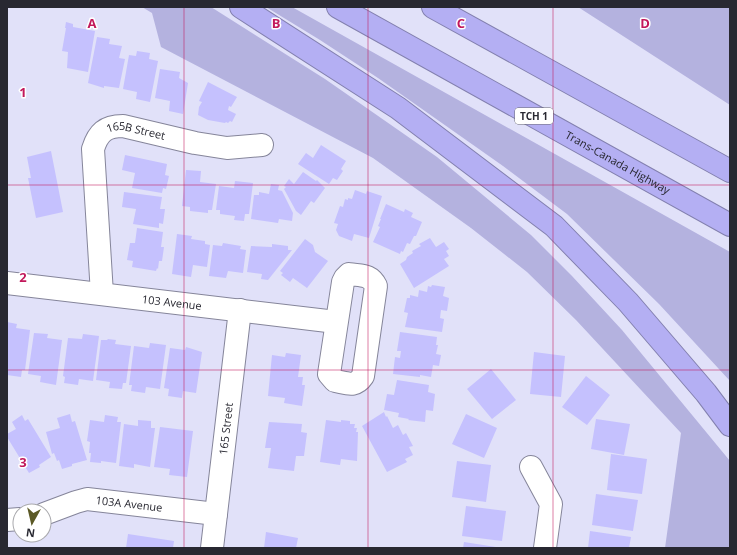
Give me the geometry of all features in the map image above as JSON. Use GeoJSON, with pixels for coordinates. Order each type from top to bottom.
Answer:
{"type":"FeatureCollection","features":[{"type":"Feature","properties":{"kind":"highway"},"geometry":{"type":"LineString","coordinates":[[241,7],[398,108],[554,226],[628,302],[706,393],[730,425]]}},
{"type":"Feature","properties":{"kind":"highway","name":"Trans-Canada Highway"},"geometry":{"type":"LineString","coordinates":[[338,7],[730,225]]}},
{"type":"Feature","properties":{"kind":"highway"},"geometry":{"type":"LineString","coordinates":[[433,7],[730,171]]}},
{"type":"Feature","properties":{"kind":"street","name":"165B Street"},"geometry":{"type":"LineString","coordinates":[[102,294],[93,150],[97,138],[104,130],[113,126],[123,126],[195,143],[227,148],[262,145]]}},
{"type":"Feature","properties":{"kind":"street","name":"103 Avenue"},"geometry":{"type":"LineString","coordinates":[[7,282],[336,322]]}},
{"type":"Feature","properties":{"kind":"street","name":"165 Street"},"geometry":{"type":"LineString","coordinates":[[212,548],[240,310]]}},
{"type":"Feature","properties":{"kind":"street"},"geometry":{"type":"LineString","coordinates":[[706,393],[730,413]]}},
{"type":"Feature","properties":{"kind":"street"},"geometry":{"type":"LineString","coordinates":[[531,467],[551,504],[545,548]]}},
{"type":"Feature","properties":{"kind":"street","name":"103A Avenue"},"geometry":{"type":"LineString","coordinates":[[52,511],[87,499],[216,514]]}},
{"type":"Feature","properties":{"kind":"shaded area"},"geometry":{"type":"Polygon","coordinates":[[[142,7],[211,7],[325,79],[437,157],[531,235],[572,276],[622,330],[730,461],[730,548],[665,548],[681,433],[576,320],[527,272],[471,228],[373,158],[161,47],[152,13],[142,7]]]}},
{"type":"Feature","properties":{"kind":"shaded area"},"geometry":{"type":"Polygon","coordinates":[[[266,7],[292,7],[730,252],[730,381],[659,304],[567,214],[503,166],[378,78],[266,7]]]}},
{"type":"Feature","properties":{"kind":"shaded area"},"geometry":{"type":"Polygon","coordinates":[[[578,7],[730,7],[730,105],[578,7]]]}},
{"type":"Feature","properties":{"kind":"building"},"geometry":{"type":"Polygon","coordinates":[[[66,22],[73,24],[73,27],[95,31],[88,72],[67,68],[68,52],[62,51],[66,22]]]}},
{"type":"Feature","properties":{"kind":"building"},"geometry":{"type":"Polygon","coordinates":[[[97,37],[110,39],[109,44],[122,46],[119,58],[125,59],[119,88],[104,86],[104,88],[88,83],[97,37]]]}},
{"type":"Feature","properties":{"kind":"building"},"geometry":{"type":"Polygon","coordinates":[[[137,51],[150,53],[149,59],[158,61],[150,102],[136,99],[137,92],[123,89],[129,55],[136,56],[137,51]]]}},
{"type":"Feature","properties":{"kind":"building"},"geometry":{"type":"Polygon","coordinates":[[[160,69],[180,72],[179,78],[188,83],[183,114],[169,111],[170,101],[155,98],[160,69]]]}},
{"type":"Feature","properties":{"kind":"building"},"geometry":{"type":"Polygon","coordinates":[[[208,82],[237,97],[231,107],[229,106],[228,110],[236,114],[232,122],[230,121],[225,123],[208,120],[198,115],[199,107],[202,102],[199,101],[208,82]]]}},
{"type":"Feature","properties":{"kind":"building"},"geometry":{"type":"Polygon","coordinates":[[[321,145],[346,161],[341,169],[343,171],[337,180],[333,178],[329,184],[298,164],[306,153],[313,158],[321,145]]]}},
{"type":"Feature","properties":{"kind":"building"},"geometry":{"type":"Polygon","coordinates":[[[51,151],[63,212],[36,218],[28,178],[31,178],[27,157],[51,151]]]}},
{"type":"Feature","properties":{"kind":"building"},"geometry":{"type":"Polygon","coordinates":[[[125,155],[167,164],[165,175],[169,176],[166,189],[163,188],[162,193],[132,188],[135,173],[122,170],[125,155]]]}},
{"type":"Feature","properties":{"kind":"building"},"geometry":{"type":"Polygon","coordinates":[[[186,170],[201,171],[200,182],[216,184],[212,210],[208,210],[208,213],[190,211],[190,207],[182,206],[186,170]]]}},
{"type":"Feature","properties":{"kind":"building"},"geometry":{"type":"Polygon","coordinates":[[[303,172],[316,181],[317,180],[325,188],[314,203],[311,201],[301,215],[296,211],[284,189],[286,187],[284,186],[289,179],[294,184],[303,172]]]}},
{"type":"Feature","properties":{"kind":"building"},"geometry":{"type":"Polygon","coordinates":[[[235,181],[253,183],[249,214],[245,214],[244,221],[234,220],[235,216],[220,214],[220,210],[216,210],[219,186],[234,188],[235,181]]]}},
{"type":"Feature","properties":{"kind":"building"},"geometry":{"type":"Polygon","coordinates":[[[271,184],[279,185],[278,190],[282,191],[293,213],[292,221],[279,219],[278,223],[251,219],[254,195],[259,195],[259,192],[269,194],[271,184]]]}},
{"type":"Feature","properties":{"kind":"building"},"geometry":{"type":"Polygon","coordinates":[[[355,190],[366,194],[367,191],[382,196],[369,238],[354,234],[352,241],[339,236],[336,230],[338,224],[334,223],[340,206],[343,207],[345,199],[352,199],[355,190]]]}},
{"type":"Feature","properties":{"kind":"building"},"geometry":{"type":"Polygon","coordinates":[[[124,192],[162,197],[160,209],[165,209],[163,224],[159,223],[159,228],[133,224],[136,209],[122,207],[124,192]]]}},
{"type":"Feature","properties":{"kind":"building"},"geometry":{"type":"Polygon","coordinates":[[[386,204],[404,212],[405,209],[413,213],[411,217],[422,222],[416,236],[414,236],[410,244],[407,243],[403,252],[401,251],[400,254],[373,242],[380,227],[378,226],[386,204]]]}},
{"type":"Feature","properties":{"kind":"building"},"geometry":{"type":"Polygon","coordinates":[[[137,228],[163,232],[161,247],[164,247],[162,261],[159,261],[158,269],[157,268],[156,271],[132,267],[133,261],[127,260],[130,243],[135,243],[137,228]]]}},
{"type":"Feature","properties":{"kind":"building"},"geometry":{"type":"Polygon","coordinates":[[[177,234],[192,236],[191,239],[205,241],[205,244],[210,245],[207,267],[193,265],[191,277],[172,274],[177,234]]]}},
{"type":"Feature","properties":{"kind":"building"},"geometry":{"type":"Polygon","coordinates":[[[430,238],[436,247],[444,242],[449,249],[446,251],[449,256],[444,259],[449,266],[414,288],[400,264],[413,253],[412,251],[421,246],[419,244],[430,238]]]}},
{"type":"Feature","properties":{"kind":"building"},"geometry":{"type":"Polygon","coordinates":[[[305,239],[313,245],[315,252],[328,261],[307,288],[293,278],[290,282],[281,275],[283,273],[280,271],[305,239]]]}},
{"type":"Feature","properties":{"kind":"building"},"geometry":{"type":"Polygon","coordinates":[[[223,243],[241,246],[240,249],[246,250],[243,273],[228,271],[226,278],[209,276],[213,245],[222,246],[223,243]]]}},
{"type":"Feature","properties":{"kind":"building"},"geometry":{"type":"Polygon","coordinates":[[[272,244],[288,246],[288,250],[292,250],[268,280],[261,279],[262,274],[247,272],[251,246],[272,247],[272,244]]]}},
{"type":"Feature","properties":{"kind":"building"},"geometry":{"type":"Polygon","coordinates":[[[432,285],[445,287],[443,296],[449,298],[447,311],[441,310],[440,318],[444,319],[442,332],[405,327],[408,313],[404,312],[407,298],[410,298],[410,295],[418,297],[419,290],[427,292],[428,286],[431,287],[432,285]]]}},
{"type":"Feature","properties":{"kind":"building"},"geometry":{"type":"Polygon","coordinates":[[[7,322],[17,324],[16,328],[30,330],[25,370],[22,370],[21,377],[7,375],[7,322]]]}},
{"type":"Feature","properties":{"kind":"building"},"geometry":{"type":"Polygon","coordinates":[[[400,332],[437,337],[436,345],[438,345],[436,354],[441,355],[439,366],[433,365],[431,377],[393,374],[395,357],[400,358],[401,351],[397,351],[400,332]]]}},
{"type":"Feature","properties":{"kind":"building"},"geometry":{"type":"Polygon","coordinates":[[[34,333],[48,334],[47,338],[62,340],[56,385],[40,382],[41,376],[28,374],[34,333]]]}},
{"type":"Feature","properties":{"kind":"building"},"geometry":{"type":"Polygon","coordinates":[[[83,334],[99,336],[93,381],[79,379],[78,385],[64,383],[65,377],[63,376],[68,338],[82,339],[83,334]]]}},
{"type":"Feature","properties":{"kind":"building"},"geometry":{"type":"Polygon","coordinates":[[[101,340],[116,340],[115,344],[131,346],[126,383],[123,383],[122,389],[109,388],[110,382],[96,380],[101,340]]]}},
{"type":"Feature","properties":{"kind":"building"},"geometry":{"type":"Polygon","coordinates":[[[150,343],[166,345],[160,389],[146,387],[145,393],[131,391],[132,385],[129,385],[134,346],[149,348],[150,343]]]}},
{"type":"Feature","properties":{"kind":"building"},"geometry":{"type":"Polygon","coordinates":[[[186,347],[202,352],[196,393],[183,391],[182,398],[168,396],[169,389],[164,388],[170,348],[185,350],[186,347]]]}},
{"type":"Feature","properties":{"kind":"building"},"geometry":{"type":"Polygon","coordinates":[[[534,352],[565,356],[561,397],[530,394],[534,352]]]}},
{"type":"Feature","properties":{"kind":"building"},"geometry":{"type":"Polygon","coordinates":[[[286,353],[301,355],[298,377],[303,377],[302,385],[305,385],[302,406],[284,403],[285,398],[268,396],[272,355],[285,357],[286,353]]]}},
{"type":"Feature","properties":{"kind":"building"},"geometry":{"type":"Polygon","coordinates":[[[491,369],[516,400],[492,419],[467,389],[491,369]]]}},
{"type":"Feature","properties":{"kind":"building"},"geometry":{"type":"Polygon","coordinates":[[[586,376],[610,395],[587,425],[562,407],[586,376]]]}},
{"type":"Feature","properties":{"kind":"building"},"geometry":{"type":"Polygon","coordinates":[[[397,380],[429,385],[428,392],[435,394],[433,411],[426,410],[425,422],[408,420],[409,419],[398,417],[399,413],[384,410],[387,394],[394,395],[397,380]]]}},
{"type":"Feature","properties":{"kind":"building"},"geometry":{"type":"Polygon","coordinates":[[[384,412],[393,428],[398,425],[403,435],[406,433],[413,446],[409,447],[413,455],[405,459],[407,462],[387,472],[362,426],[384,412]]]}},
{"type":"Feature","properties":{"kind":"building"},"geometry":{"type":"Polygon","coordinates":[[[70,414],[72,422],[75,421],[87,460],[72,464],[72,466],[62,469],[59,460],[57,461],[54,453],[52,454],[46,432],[60,428],[57,418],[70,414]]]}},
{"type":"Feature","properties":{"kind":"building"},"geometry":{"type":"Polygon","coordinates":[[[466,414],[497,428],[484,458],[452,444],[466,414]]]}},
{"type":"Feature","properties":{"kind":"building"},"geometry":{"type":"Polygon","coordinates":[[[22,415],[25,421],[28,419],[51,457],[39,465],[40,467],[29,473],[7,437],[7,434],[16,429],[12,422],[22,415]]]}},
{"type":"Feature","properties":{"kind":"building"},"geometry":{"type":"Polygon","coordinates":[[[105,415],[118,417],[117,422],[121,422],[116,463],[101,461],[101,463],[90,462],[90,442],[87,441],[90,420],[104,422],[105,415]]]}},
{"type":"Feature","properties":{"kind":"building"},"geometry":{"type":"Polygon","coordinates":[[[596,419],[630,424],[624,455],[591,449],[596,419]]]}},
{"type":"Feature","properties":{"kind":"building"},"geometry":{"type":"Polygon","coordinates":[[[138,420],[151,421],[151,428],[155,428],[150,467],[134,464],[134,468],[119,466],[124,424],[138,426],[138,420]]]}},
{"type":"Feature","properties":{"kind":"building"},"geometry":{"type":"Polygon","coordinates":[[[326,420],[341,422],[341,420],[350,421],[350,424],[355,424],[354,428],[357,428],[356,432],[358,432],[357,461],[341,459],[340,465],[320,462],[326,420]]]}},
{"type":"Feature","properties":{"kind":"building"},"geometry":{"type":"Polygon","coordinates":[[[269,422],[302,424],[301,432],[307,433],[304,456],[296,456],[294,471],[268,468],[271,448],[265,448],[269,422]]]}},
{"type":"Feature","properties":{"kind":"building"},"geometry":{"type":"Polygon","coordinates":[[[160,427],[193,431],[187,477],[169,475],[170,469],[154,467],[160,427]]]}},
{"type":"Feature","properties":{"kind":"building"},"geometry":{"type":"Polygon","coordinates":[[[611,454],[647,459],[642,494],[607,490],[611,454]]]}},
{"type":"Feature","properties":{"kind":"building"},"geometry":{"type":"Polygon","coordinates":[[[457,461],[491,465],[486,502],[452,497],[457,461]]]}},
{"type":"Feature","properties":{"kind":"building"},"geometry":{"type":"Polygon","coordinates":[[[596,494],[638,500],[633,531],[592,525],[596,494]]]}},
{"type":"Feature","properties":{"kind":"building"},"geometry":{"type":"Polygon","coordinates":[[[466,506],[506,511],[502,541],[462,536],[466,506]]]}},
{"type":"Feature","properties":{"kind":"building"},"geometry":{"type":"Polygon","coordinates":[[[590,531],[631,537],[629,548],[588,548],[590,531]]]}},
{"type":"Feature","properties":{"kind":"building"},"geometry":{"type":"Polygon","coordinates":[[[266,532],[298,538],[296,548],[264,548],[266,532]]]}},
{"type":"Feature","properties":{"kind":"building"},"geometry":{"type":"Polygon","coordinates":[[[128,534],[174,541],[173,548],[126,548],[128,534]]]}},
{"type":"Feature","properties":{"kind":"building"},"geometry":{"type":"Polygon","coordinates":[[[464,542],[496,547],[496,548],[463,548],[464,542]]]}}]}
